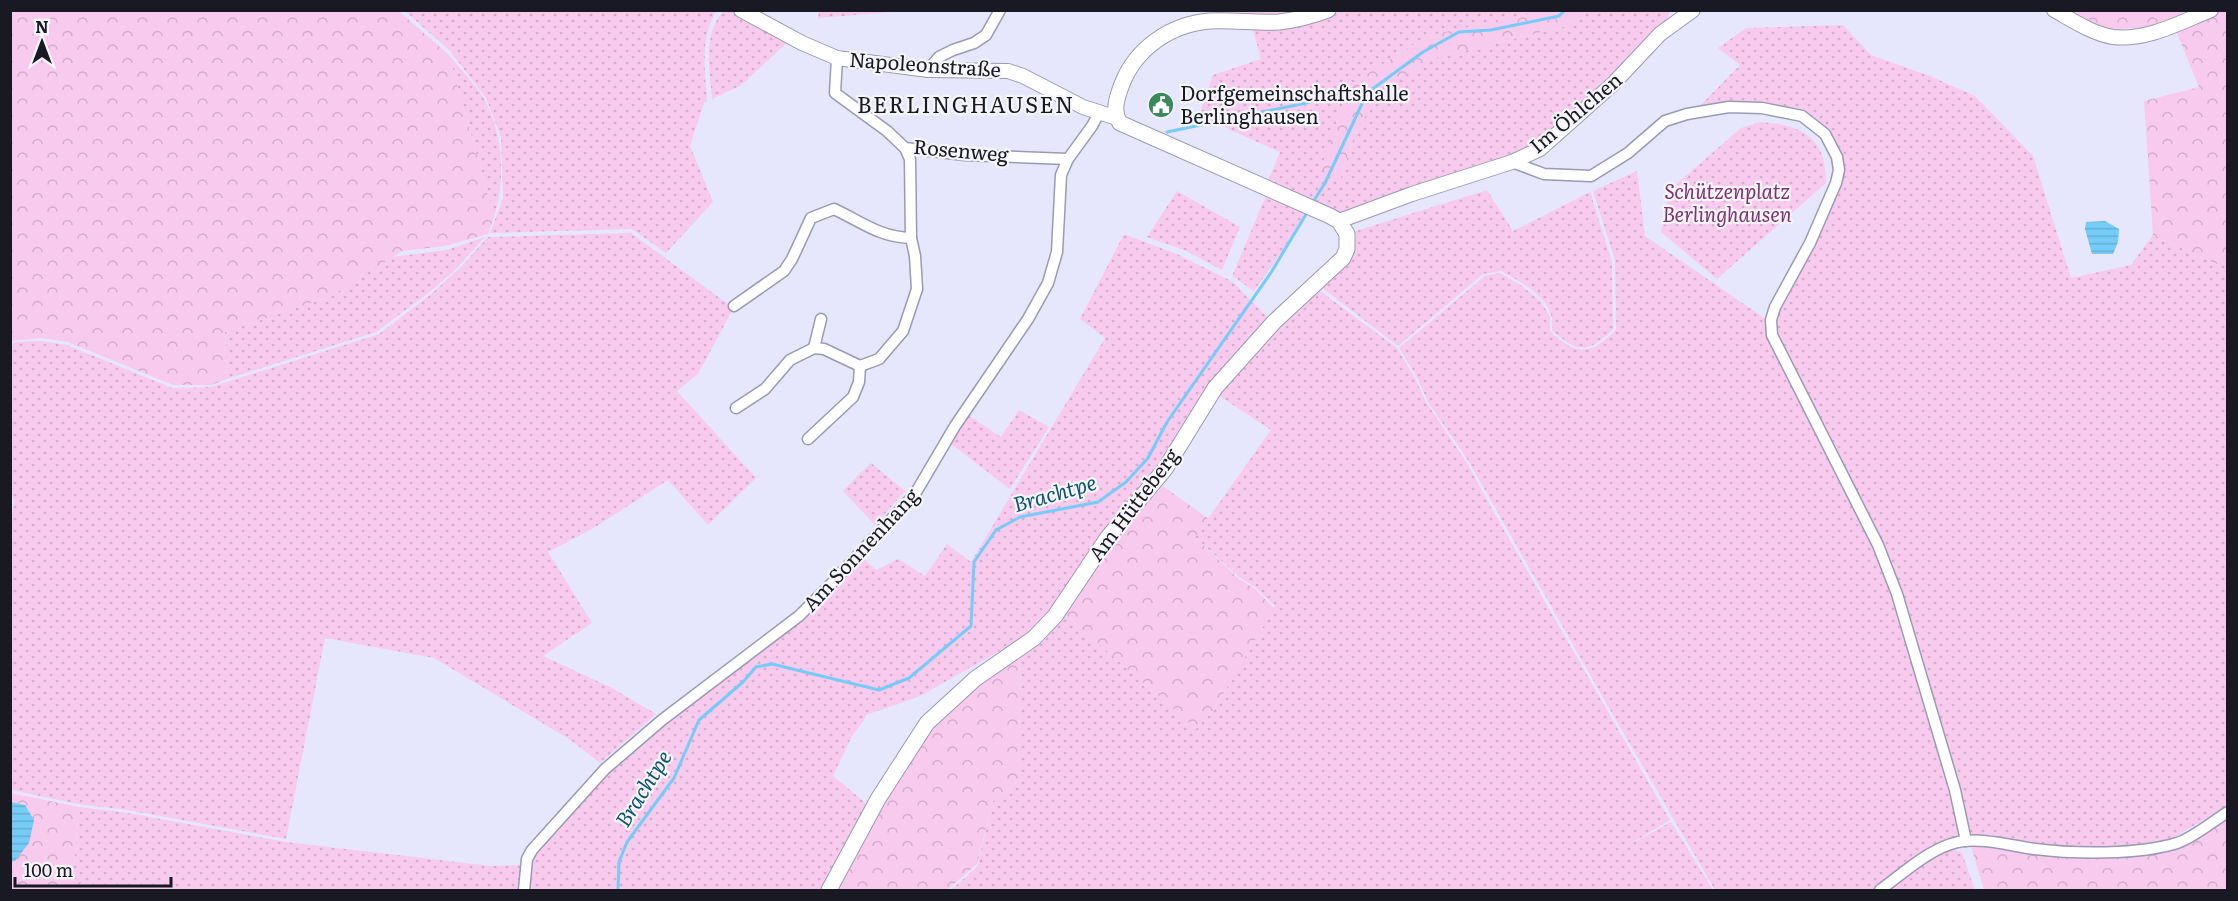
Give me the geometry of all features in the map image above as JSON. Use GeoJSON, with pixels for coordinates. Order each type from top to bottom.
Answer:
{"type":"FeatureCollection","features":[{"type":"Feature","properties":{"kind":"main road"},"geometry":{"type":"LineString","coordinates":[[1117,118],[1115,108],[1117,97],[1130,66],[1148,45],[1167,34],[1208,21],[1278,22],[1328,10]]}},
{"type":"Feature","properties":{"kind":"main road","name":"Napoleonstraße"},"geometry":{"type":"LineString","coordinates":[[1117,118],[1120,123],[1136,131],[1333,217]]}},
{"type":"Feature","properties":{"kind":"main road","name":"Am Hütteberg"},"geometry":{"type":"LineString","coordinates":[[829,891],[878,798],[934,715],[975,679],[1034,638],[1056,616],[1108,537],[1165,469],[1215,388],[1274,322],[1343,258],[1348,240],[1344,228],[1333,217]]}},
{"type":"Feature","properties":{"kind":"street","name":"Napoleonstraße"},"geometry":{"type":"LineString","coordinates":[[741,10],[802,44],[837,58],[928,70],[1008,71],[1099,113],[1117,118]]}},
{"type":"Feature","properties":{"kind":"street"},"geometry":{"type":"LineString","coordinates":[[928,70],[939,57],[974,44],[986,35],[999,10]]}},
{"type":"Feature","properties":{"kind":"street","name":"Im Öhlchen"},"geometry":{"type":"LineString","coordinates":[[1333,217],[1512,162],[1540,149],[1613,84],[1660,34],[1693,10]]}},
{"type":"Feature","properties":{"kind":"street"},"geometry":{"type":"LineString","coordinates":[[2054,10],[2094,30],[2112,36],[2126,37],[2159,31],[2211,10]]}},
{"type":"Feature","properties":{"kind":"street","name":"Rosenweg"},"geometry":{"type":"LineString","coordinates":[[837,58],[835,93],[887,131],[905,148],[965,155],[1068,159]]}},
{"type":"Feature","properties":{"kind":"street"},"geometry":{"type":"LineString","coordinates":[[1512,162],[1544,174],[1591,176],[1628,153],[1665,121],[1687,114],[1729,107],[1762,108],[1802,116],[1825,134],[1838,157],[1839,170],[1836,183],[1810,243],[1775,307],[1771,320],[1772,335],[1878,545],[1897,594],[1955,790],[1966,841]]}},
{"type":"Feature","properties":{"kind":"street","name":"Am Sonnenhang"},"geometry":{"type":"LineString","coordinates":[[524,891],[527,859],[538,843],[605,769],[662,720],[799,616],[911,499],[956,426],[1028,319],[1048,283],[1056,260],[1061,175],[1068,159],[1099,113]]}},
{"type":"Feature","properties":{"kind":"street"},"geometry":{"type":"LineString","coordinates":[[736,408],[765,389],[790,360],[814,348],[824,349],[860,366],[879,359],[903,331],[917,289],[915,256],[911,238],[909,159],[905,148]]}},
{"type":"Feature","properties":{"kind":"street"},"geometry":{"type":"LineString","coordinates":[[734,306],[784,271],[811,218],[818,214],[834,209],[863,222],[875,231],[896,237],[911,238]]}},
{"type":"Feature","properties":{"kind":"street"},"geometry":{"type":"LineString","coordinates":[[814,348],[821,319]]}},
{"type":"Feature","properties":{"kind":"street"},"geometry":{"type":"LineString","coordinates":[[808,439],[853,397],[860,366]]}},
{"type":"Feature","properties":{"kind":"street"},"geometry":{"type":"LineString","coordinates":[[1880,891],[1930,854],[1950,844],[1966,841],[2055,852],[2132,850],[2178,843],[2228,812]]}},
{"type":"Feature","properties":{"kind":"green space"},"geometry":{"type":"Polygon","coordinates":[[[11,10],[399,11],[449,55],[494,217],[488,234],[445,246],[402,251],[329,297],[225,332],[227,379],[211,385],[173,385],[68,342],[41,338],[11,341],[11,10]]]}},
{"type":"Feature","properties":{"kind":"green space"},"geometry":{"type":"Polygon","coordinates":[[[819,10],[905,11],[818,18],[819,10]]]}},
{"type":"Feature","properties":{"kind":"green space"},"geometry":{"type":"Polygon","coordinates":[[[1343,10],[1547,11],[1427,36],[1349,86],[1340,180],[1357,127],[1388,87],[1430,59],[1567,26],[1583,11],[1670,11],[1667,22],[1537,144],[1509,158],[1340,215],[1268,181],[1280,152],[1199,116],[1213,75],[1261,59],[1251,23],[1324,17],[1343,10]]]}},
{"type":"Feature","properties":{"kind":"green space"},"geometry":{"type":"Polygon","coordinates":[[[1547,10],[1583,11],[1567,26],[1430,59],[1389,87],[1357,127],[1340,180],[1321,169],[1348,86],[1427,36],[1547,10]]]}},
{"type":"Feature","properties":{"kind":"green space"},"geometry":{"type":"Polygon","coordinates":[[[405,11],[716,11],[706,43],[707,101],[704,103],[690,146],[713,202],[666,253],[632,229],[490,233],[503,198],[501,137],[486,98],[450,51],[405,11]]]}},
{"type":"Feature","properties":{"kind":"green space"},"geometry":{"type":"Polygon","coordinates":[[[724,11],[733,11],[788,42],[740,86],[712,99],[709,65],[710,41],[717,20],[724,11]]]}},
{"type":"Feature","properties":{"kind":"green space"},"geometry":{"type":"Polygon","coordinates":[[[1215,11],[1318,11],[1285,20],[1217,17],[1215,11]]]}},
{"type":"Feature","properties":{"kind":"green space"},"geometry":{"type":"Polygon","coordinates":[[[2069,11],[2227,11],[2228,257],[2221,266],[2153,235],[2144,101],[2199,87],[2172,21],[2149,27],[2107,30],[2069,11]]]}},
{"type":"Feature","properties":{"kind":"green space"},"geometry":{"type":"Polygon","coordinates":[[[1843,25],[1871,55],[1930,76],[1975,96],[2033,156],[2071,278],[2131,265],[2153,235],[2221,266],[2227,257],[2227,807],[2170,839],[2127,847],[2053,847],[1972,837],[1899,593],[1775,334],[1775,320],[1842,159],[1832,134],[1804,112],[1697,109],[1740,65],[1718,48],[1746,28],[1843,25]]]}},
{"type":"Feature","properties":{"kind":"green space"},"geometry":{"type":"Polygon","coordinates":[[[449,55],[484,99],[495,127],[501,157],[501,173],[494,217],[449,55]]]}},
{"type":"Feature","properties":{"kind":"green space","name":"Schützenplatz Berlinghausen"},"geometry":{"type":"Polygon","coordinates":[[[1761,122],[1789,126],[1809,137],[1817,145],[1822,155],[1826,183],[1717,279],[1661,232],[1665,207],[1673,187],[1741,128],[1761,122]]]}},
{"type":"Feature","properties":{"kind":"green space"},"geometry":{"type":"Polygon","coordinates":[[[1637,171],[1645,236],[1770,322],[1877,546],[1954,791],[1958,835],[1924,853],[1874,890],[1715,890],[1469,462],[1428,402],[1417,377],[1399,348],[1485,276],[1500,273],[1522,286],[1540,301],[1550,316],[1550,331],[1568,345],[1583,350],[1607,339],[1616,330],[1615,260],[1593,191],[1637,171]]]}},
{"type":"Feature","properties":{"kind":"green space"},"geometry":{"type":"Polygon","coordinates":[[[1487,190],[1513,231],[1590,192],[1612,262],[1613,329],[1605,337],[1583,348],[1561,338],[1552,330],[1552,317],[1548,307],[1537,294],[1501,271],[1483,274],[1398,346],[1321,287],[1346,263],[1354,248],[1356,231],[1487,190]]]}},
{"type":"Feature","properties":{"kind":"green space"},"geometry":{"type":"Polygon","coordinates":[[[1177,191],[1240,227],[1222,270],[1184,250],[1147,237],[1177,191]]]}},
{"type":"Feature","properties":{"kind":"green space"},"geometry":{"type":"Polygon","coordinates":[[[1266,196],[1305,212],[1296,232],[1254,291],[1232,276],[1266,196]]]}},
{"type":"Feature","properties":{"kind":"green space"},"geometry":{"type":"Polygon","coordinates":[[[631,233],[732,307],[732,311],[698,374],[677,391],[756,478],[708,525],[668,480],[592,529],[548,552],[592,623],[543,656],[612,688],[656,714],[600,763],[569,739],[434,658],[325,638],[286,839],[127,810],[78,804],[11,790],[10,523],[14,501],[10,489],[11,344],[41,341],[67,345],[172,388],[211,387],[379,334],[430,295],[458,270],[488,237],[631,233]]]}},
{"type":"Feature","properties":{"kind":"green space"},"geometry":{"type":"Polygon","coordinates":[[[1124,234],[1179,255],[1233,282],[1270,320],[1185,427],[1143,490],[1042,623],[1019,640],[920,696],[866,715],[852,736],[833,776],[868,805],[838,867],[822,890],[527,890],[531,861],[540,843],[561,819],[650,732],[801,619],[864,559],[876,570],[898,559],[925,576],[947,544],[971,562],[1105,338],[1080,319],[1124,234]]]}},
{"type":"Feature","properties":{"kind":"green space"},"geometry":{"type":"Polygon","coordinates":[[[485,237],[455,270],[431,291],[376,332],[227,379],[225,332],[329,297],[392,257],[447,250],[485,237]]]}},
{"type":"Feature","properties":{"kind":"green space"},"geometry":{"type":"Polygon","coordinates":[[[1316,288],[1397,348],[1426,402],[1467,463],[1670,820],[1625,847],[1671,822],[1713,890],[951,890],[977,867],[993,801],[1018,782],[1021,652],[1065,614],[1196,729],[1213,711],[1275,606],[1195,537],[1271,430],[1218,395],[1237,369],[1316,288]]]}},
{"type":"Feature","properties":{"kind":"green space"},"geometry":{"type":"Polygon","coordinates":[[[1019,410],[1049,427],[1010,489],[951,444],[968,415],[1001,437],[1019,410]]]}},
{"type":"Feature","properties":{"kind":"green space"},"geometry":{"type":"Polygon","coordinates":[[[871,463],[905,491],[875,525],[843,491],[871,463]]]}},
{"type":"Feature","properties":{"kind":"green space"},"geometry":{"type":"Polygon","coordinates":[[[1163,486],[1209,519],[1195,537],[1239,579],[1254,588],[1274,608],[1213,711],[1196,729],[1065,614],[1107,547],[1163,486]]]}},
{"type":"Feature","properties":{"kind":"green space"},"geometry":{"type":"Polygon","coordinates":[[[1021,652],[1018,782],[993,801],[977,864],[947,890],[834,890],[881,805],[937,721],[981,676],[1021,652]]]}},
{"type":"Feature","properties":{"kind":"green space"},"geometry":{"type":"Polygon","coordinates":[[[11,793],[79,807],[73,878],[87,886],[86,890],[11,890],[10,862],[15,861],[25,805],[11,802],[11,793]]]}},
{"type":"Feature","properties":{"kind":"green space"},"geometry":{"type":"Polygon","coordinates":[[[79,807],[128,813],[286,842],[491,866],[522,865],[520,890],[86,890],[87,886],[73,879],[79,807]]]}},
{"type":"Feature","properties":{"kind":"green space"},"geometry":{"type":"Polygon","coordinates":[[[2227,817],[2227,890],[1984,890],[1970,843],[2053,857],[2132,855],[2227,817]]]}},
{"type":"Feature","properties":{"kind":"green space"},"geometry":{"type":"Polygon","coordinates":[[[1956,850],[1962,853],[1975,890],[1888,890],[1938,853],[1956,850]]]}},
{"type":"Feature","properties":{"kind":"water"},"geometry":{"type":"Polygon","coordinates":[[[2105,221],[2119,229],[2118,242],[2113,254],[2092,254],[2085,229],[2086,222],[2105,221]]]}},
{"type":"Feature","properties":{"kind":"water"},"geometry":{"type":"Polygon","coordinates":[[[11,802],[25,805],[34,820],[29,843],[15,861],[11,862],[11,802]]]}},
{"type":"Feature","properties":{"kind":"waterway","name":"Brachtpe"},"geometry":{"type":"LineString","coordinates":[[1313,202],[1325,183],[1367,93],[1423,52],[1459,32],[1491,30],[1559,16],[1565,10]]}},
{"type":"Feature","properties":{"kind":"waterway"},"geometry":{"type":"LineString","coordinates":[[1167,132],[1306,103],[1356,89],[1367,93]]}},
{"type":"Feature","properties":{"kind":"waterway","name":"Brachtpe"},"geometry":{"type":"LineString","coordinates":[[618,890],[619,862],[627,842],[674,778],[699,720],[743,682],[756,667],[772,664],[879,690],[909,678],[971,626],[974,562],[996,530],[1020,517],[1098,502],[1126,482],[1148,458],[1167,422],[1272,271],[1308,211]]}},
{"type":"Feature","properties":{"kind":"place","name":"Dorfgemeinschaftshalle Berlinghausen"},"geometry":{"type":"Point","coordinates":[1161,105]}},
{"type":"Feature","properties":{"kind":"district","name":"BERLINGHAUSEN"},"geometry":{"type":"Point","coordinates":[966,105]}}]}
